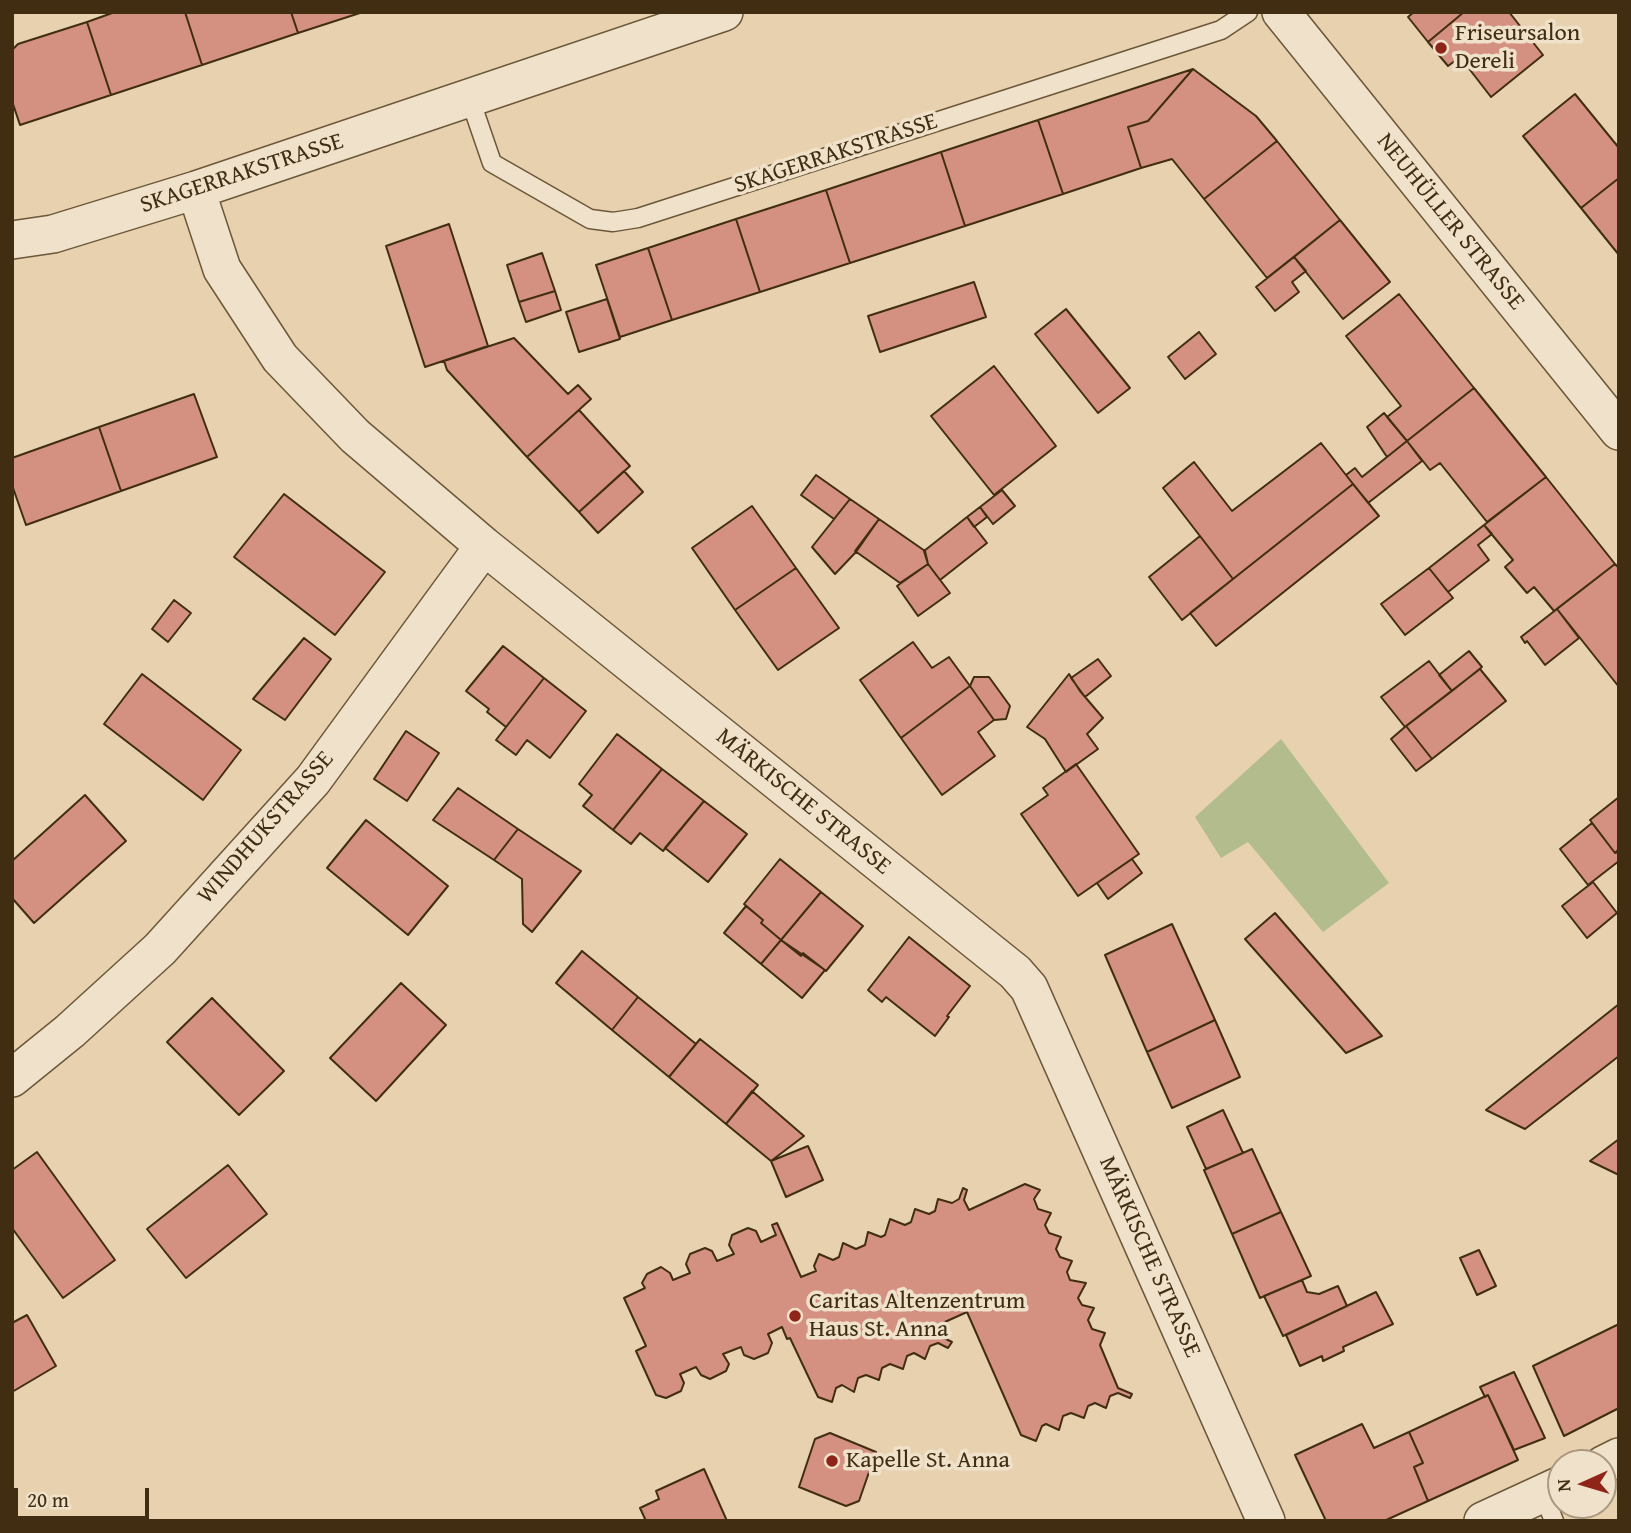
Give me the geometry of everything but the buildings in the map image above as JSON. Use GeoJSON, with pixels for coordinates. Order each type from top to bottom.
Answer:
{"type":"FeatureCollection","features":[{"type":"Feature","properties":{"kind":"street","name":"NEUHÜLLER STRASSE"},"geometry":{"type":"LineString","coordinates":[[1281,12],[1619,431]]}},
{"type":"Feature","properties":{"kind":"street","name":"SKAGERRAKSTRASSE"},"geometry":{"type":"LineString","coordinates":[[12,240],[53,234],[196,190],[719,13]]}},
{"type":"Feature","properties":{"kind":"street","name":"MÄRKISCHE STRASSE"},"geometry":{"type":"LineString","coordinates":[[196,190],[222,269],[280,358],[355,436],[484,546],[1004,963],[1029,988],[1266,1521]]}},
{"type":"Feature","properties":{"kind":"street","name":"WINDHUKSTRASSE"},"geometry":{"type":"LineString","coordinates":[[12,1078],[70,1031],[160,949],[313,780],[484,546]]}},
{"type":"Feature","properties":{"kind":"street"},"geometry":{"type":"LineString","coordinates":[[1483,1521],[1547,1502]]}},
{"type":"Feature","properties":{"kind":"lane","name":"SKAGERRAKSTRASSE"},"geometry":{"type":"LineString","coordinates":[[470,99],[492,163],[590,219],[613,222],[638,218],[1220,30],[1248,12]]}},
{"type":"Feature","properties":{"kind":"green space"},"geometry":{"type":"Polygon","coordinates":[[[1281,739],[1389,883],[1323,932],[1248,842],[1221,858],[1195,817],[1281,739]]]}},
{"type":"Feature","properties":{"kind":"place","name":"Friseursalon Dereli"},"geometry":{"type":"Point","coordinates":[1441,48]}},
{"type":"Feature","properties":{"kind":"place","name":"Caritas Altenzentrum Haus St. Anna"},"geometry":{"type":"Point","coordinates":[795,1316]}},
{"type":"Feature","properties":{"kind":"place","name":"Kapelle St. Anna"},"geometry":{"type":"Point","coordinates":[832,1461]}}]}
